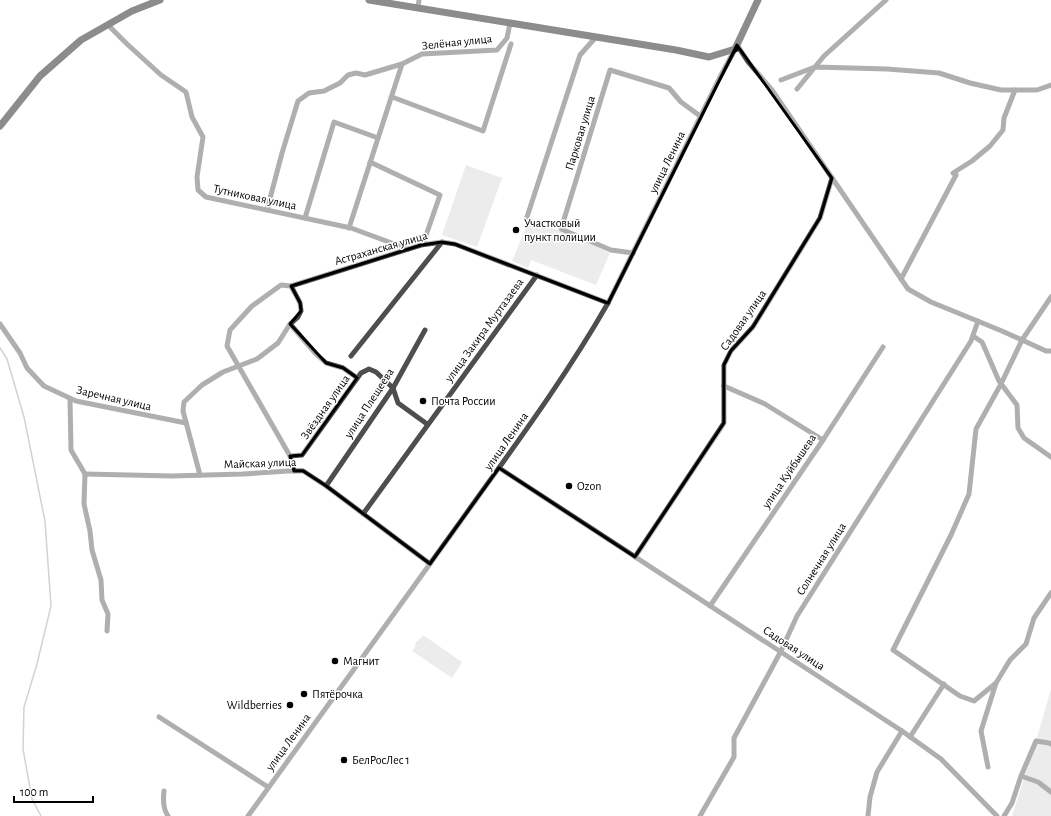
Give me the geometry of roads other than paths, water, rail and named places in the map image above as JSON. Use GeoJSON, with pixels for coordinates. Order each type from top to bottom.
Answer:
{"type":"FeatureCollection","features":[{"type":"Feature","properties":{"kind":"main road"},"geometry":{"type":"LineString","coordinates":[[132,11],[145,0]]}},
{"type":"Feature","properties":{"kind":"main road"},"geometry":{"type":"LineString","coordinates":[[0,126],[40,76],[81,40],[132,11],[160,0]]}},
{"type":"Feature","properties":{"kind":"main road"},"geometry":{"type":"LineString","coordinates":[[369,0],[419,4],[510,23],[676,50],[709,57],[736,47],[758,0]]}},
{"type":"Feature","properties":{"kind":"street"},"geometry":{"type":"LineString","coordinates":[[797,89],[824,56],[886,0]]}},
{"type":"Feature","properties":{"kind":"street","name":"Тутниковая улица"},"geometry":{"type":"LineString","coordinates":[[109,23],[127,44],[161,75],[186,92],[192,117],[204,137],[197,177],[198,190],[206,197],[349,228],[408,249]]}},
{"type":"Feature","properties":{"kind":"street","name":"Зелёная улица"},"geometry":{"type":"LineString","coordinates":[[267,210],[298,101],[309,93],[324,92],[340,83],[348,75],[356,73],[365,75],[402,64],[422,54],[497,50],[507,38],[510,23]]}},
{"type":"Feature","properties":{"kind":"street","name":"Парковая улица"},"geometry":{"type":"LineString","coordinates":[[527,217],[580,55],[596,37]]}},
{"type":"Feature","properties":{"kind":"street"},"geometry":{"type":"LineString","coordinates":[[392,97],[483,131],[511,44]]}},
{"type":"Feature","properties":{"kind":"street","name":"улица Ленина"},"geometry":{"type":"LineString","coordinates":[[248,816],[499,468],[550,395],[594,328],[608,303],[700,116],[736,47]]}},
{"type":"Feature","properties":{"kind":"street"},"geometry":{"type":"LineString","coordinates":[[736,47],[772,90],[908,289],[931,302],[1049,352]]}},
{"type":"Feature","properties":{"kind":"street"},"geometry":{"type":"LineString","coordinates":[[349,228],[402,64]]}},
{"type":"Feature","properties":{"kind":"street"},"geometry":{"type":"LineString","coordinates":[[781,80],[815,67],[887,69],[939,73],[970,83],[1001,90],[1037,90],[1051,85]]}},
{"type":"Feature","properties":{"kind":"street","name":"Парковая улица"},"geometry":{"type":"LineString","coordinates":[[633,253],[611,250],[561,229],[610,70],[669,88],[681,102],[700,116]]}},
{"type":"Feature","properties":{"kind":"street"},"geometry":{"type":"LineString","coordinates":[[901,279],[954,174],[990,146],[1003,130],[1004,118],[1015,90]]}},
{"type":"Feature","properties":{"kind":"street"},"geometry":{"type":"LineString","coordinates":[[305,218],[334,122],[378,138]]}},
{"type":"Feature","properties":{"kind":"street"},"geometry":{"type":"LineString","coordinates":[[370,162],[440,195],[423,244]]}},
{"type":"Feature","properties":{"kind":"street","name":"Садовая улица"},"geometry":{"type":"LineString","coordinates":[[635,557],[724,423],[724,366],[731,351],[753,328],[820,218],[832,178]]}},
{"type":"Feature","properties":{"kind":"street"},"geometry":{"type":"LineString","coordinates":[[351,356],[442,242]]}},
{"type":"Feature","properties":{"kind":"street","name":"Астраханская улица"},"geometry":{"type":"LineString","coordinates":[[294,471],[290,456],[227,346],[230,330],[252,306],[281,285],[291,286],[423,244],[442,242],[455,244],[608,303]]}},
{"type":"Feature","properties":{"kind":"street","name":"улица Закира Муртазаева"},"geometry":{"type":"LineString","coordinates":[[363,514],[427,424],[537,275]]}},
{"type":"Feature","properties":{"kind":"street"},"geometry":{"type":"LineString","coordinates":[[200,475],[183,411],[184,402],[202,385],[223,372],[257,359],[278,343],[290,324],[298,317],[300,311],[300,303],[291,286]]}},
{"type":"Feature","properties":{"kind":"street"},"geometry":{"type":"LineString","coordinates":[[996,683],[974,701],[960,696],[893,650],[952,535],[969,494],[976,429],[1002,384],[1022,340],[1051,297]]}},
{"type":"Feature","properties":{"kind":"street","name":"Солнечная улица"},"geometry":{"type":"LineString","coordinates":[[700,816],[734,757],[734,738],[781,651],[797,616],[971,341],[978,321]]}},
{"type":"Feature","properties":{"kind":"street","name":"Заречная улица"},"geometry":{"type":"LineString","coordinates":[[0,324],[20,353],[27,368],[44,386],[76,401],[186,423]]}},
{"type":"Feature","properties":{"kind":"street"},"geometry":{"type":"LineString","coordinates":[[290,324],[316,354],[326,363],[343,368],[357,378]]}},
{"type":"Feature","properties":{"kind":"street","name":"улица Плещеева"},"geometry":{"type":"LineString","coordinates":[[326,486],[393,388],[425,330]]}},
{"type":"Feature","properties":{"kind":"street"},"geometry":{"type":"LineString","coordinates":[[973,336],[982,342],[999,381],[1017,405],[1018,428],[1024,438],[1051,457]]}},
{"type":"Feature","properties":{"kind":"street","name":"улица Куйбышева"},"geometry":{"type":"LineString","coordinates":[[710,606],[823,440],[883,347]]}},
{"type":"Feature","properties":{"kind":"street","name":"Звёздная улица"},"geometry":{"type":"LineString","coordinates":[[290,456],[302,455],[360,373],[369,368],[376,372],[393,388]]}},
{"type":"Feature","properties":{"kind":"street"},"geometry":{"type":"LineString","coordinates":[[724,386],[765,404],[823,440]]}},
{"type":"Feature","properties":{"kind":"street"},"geometry":{"type":"LineString","coordinates":[[393,388],[398,403],[427,424]]}},
{"type":"Feature","properties":{"kind":"street"},"geometry":{"type":"LineString","coordinates":[[70,399],[71,450],[85,474],[84,504],[90,531],[92,550],[101,580],[102,600],[108,614],[108,631]]}},
{"type":"Feature","properties":{"kind":"street","name":"Садовая улица"},"geometry":{"type":"LineString","coordinates":[[499,468],[902,731],[941,759],[992,814],[997,816]]}},
{"type":"Feature","properties":{"kind":"street","name":"Майская улица"},"geometry":{"type":"LineString","coordinates":[[85,474],[172,476],[303,471],[326,486],[430,564]]}},
{"type":"Feature","properties":{"kind":"street"},"geometry":{"type":"LineString","coordinates":[[988,767],[981,731],[996,683],[1010,660],[1026,644],[1034,618],[1051,593]]}},
{"type":"Feature","properties":{"kind":"street"},"geometry":{"type":"LineString","coordinates":[[910,737],[944,684]]}},
{"type":"Feature","properties":{"kind":"street"},"geometry":{"type":"LineString","coordinates":[[159,716],[268,787]]}},
{"type":"Feature","properties":{"kind":"street"},"geometry":{"type":"LineString","coordinates":[[868,816],[870,797],[877,772],[902,731]]}},
{"type":"Feature","properties":{"kind":"street"},"geometry":{"type":"LineString","coordinates":[[1004,816],[1012,803],[1021,776],[1036,741],[1051,744]]}},
{"type":"Feature","properties":{"kind":"street"},"geometry":{"type":"LineString","coordinates":[[1021,776],[1038,782],[1051,792]]}},
{"type":"Feature","properties":{"kind":"street"},"geometry":{"type":"LineString","coordinates":[[164,791],[163,798],[166,814],[168,816]]}},
{"type":"Feature","properties":{"kind":"waterway"},"geometry":{"type":"LineString","coordinates":[[0,348],[7,359],[24,417],[45,521],[51,606],[37,664],[24,707],[23,749],[32,799],[41,816]]}},
{"type":"Feature","properties":{"kind":"place","name":"Участковый пункт полиции"},"geometry":{"type":"Point","coordinates":[516,230]}},
{"type":"Feature","properties":{"kind":"place","name":"Почта России"},"geometry":{"type":"Point","coordinates":[423,401]}},
{"type":"Feature","properties":{"kind":"place","name":"Ozon"},"geometry":{"type":"Point","coordinates":[569,486]}},
{"type":"Feature","properties":{"kind":"place","name":"Магнит"},"geometry":{"type":"Point","coordinates":[335,661]}},
{"type":"Feature","properties":{"kind":"place","name":"Пятёрочка"},"geometry":{"type":"Point","coordinates":[304,694]}},
{"type":"Feature","properties":{"kind":"place","name":"Wildberries"},"geometry":{"type":"Point","coordinates":[290,705]}},
{"type":"Feature","properties":{"kind":"place","name":"БелРосЛес 1"},"geometry":{"type":"Point","coordinates":[344,760]}}]}
